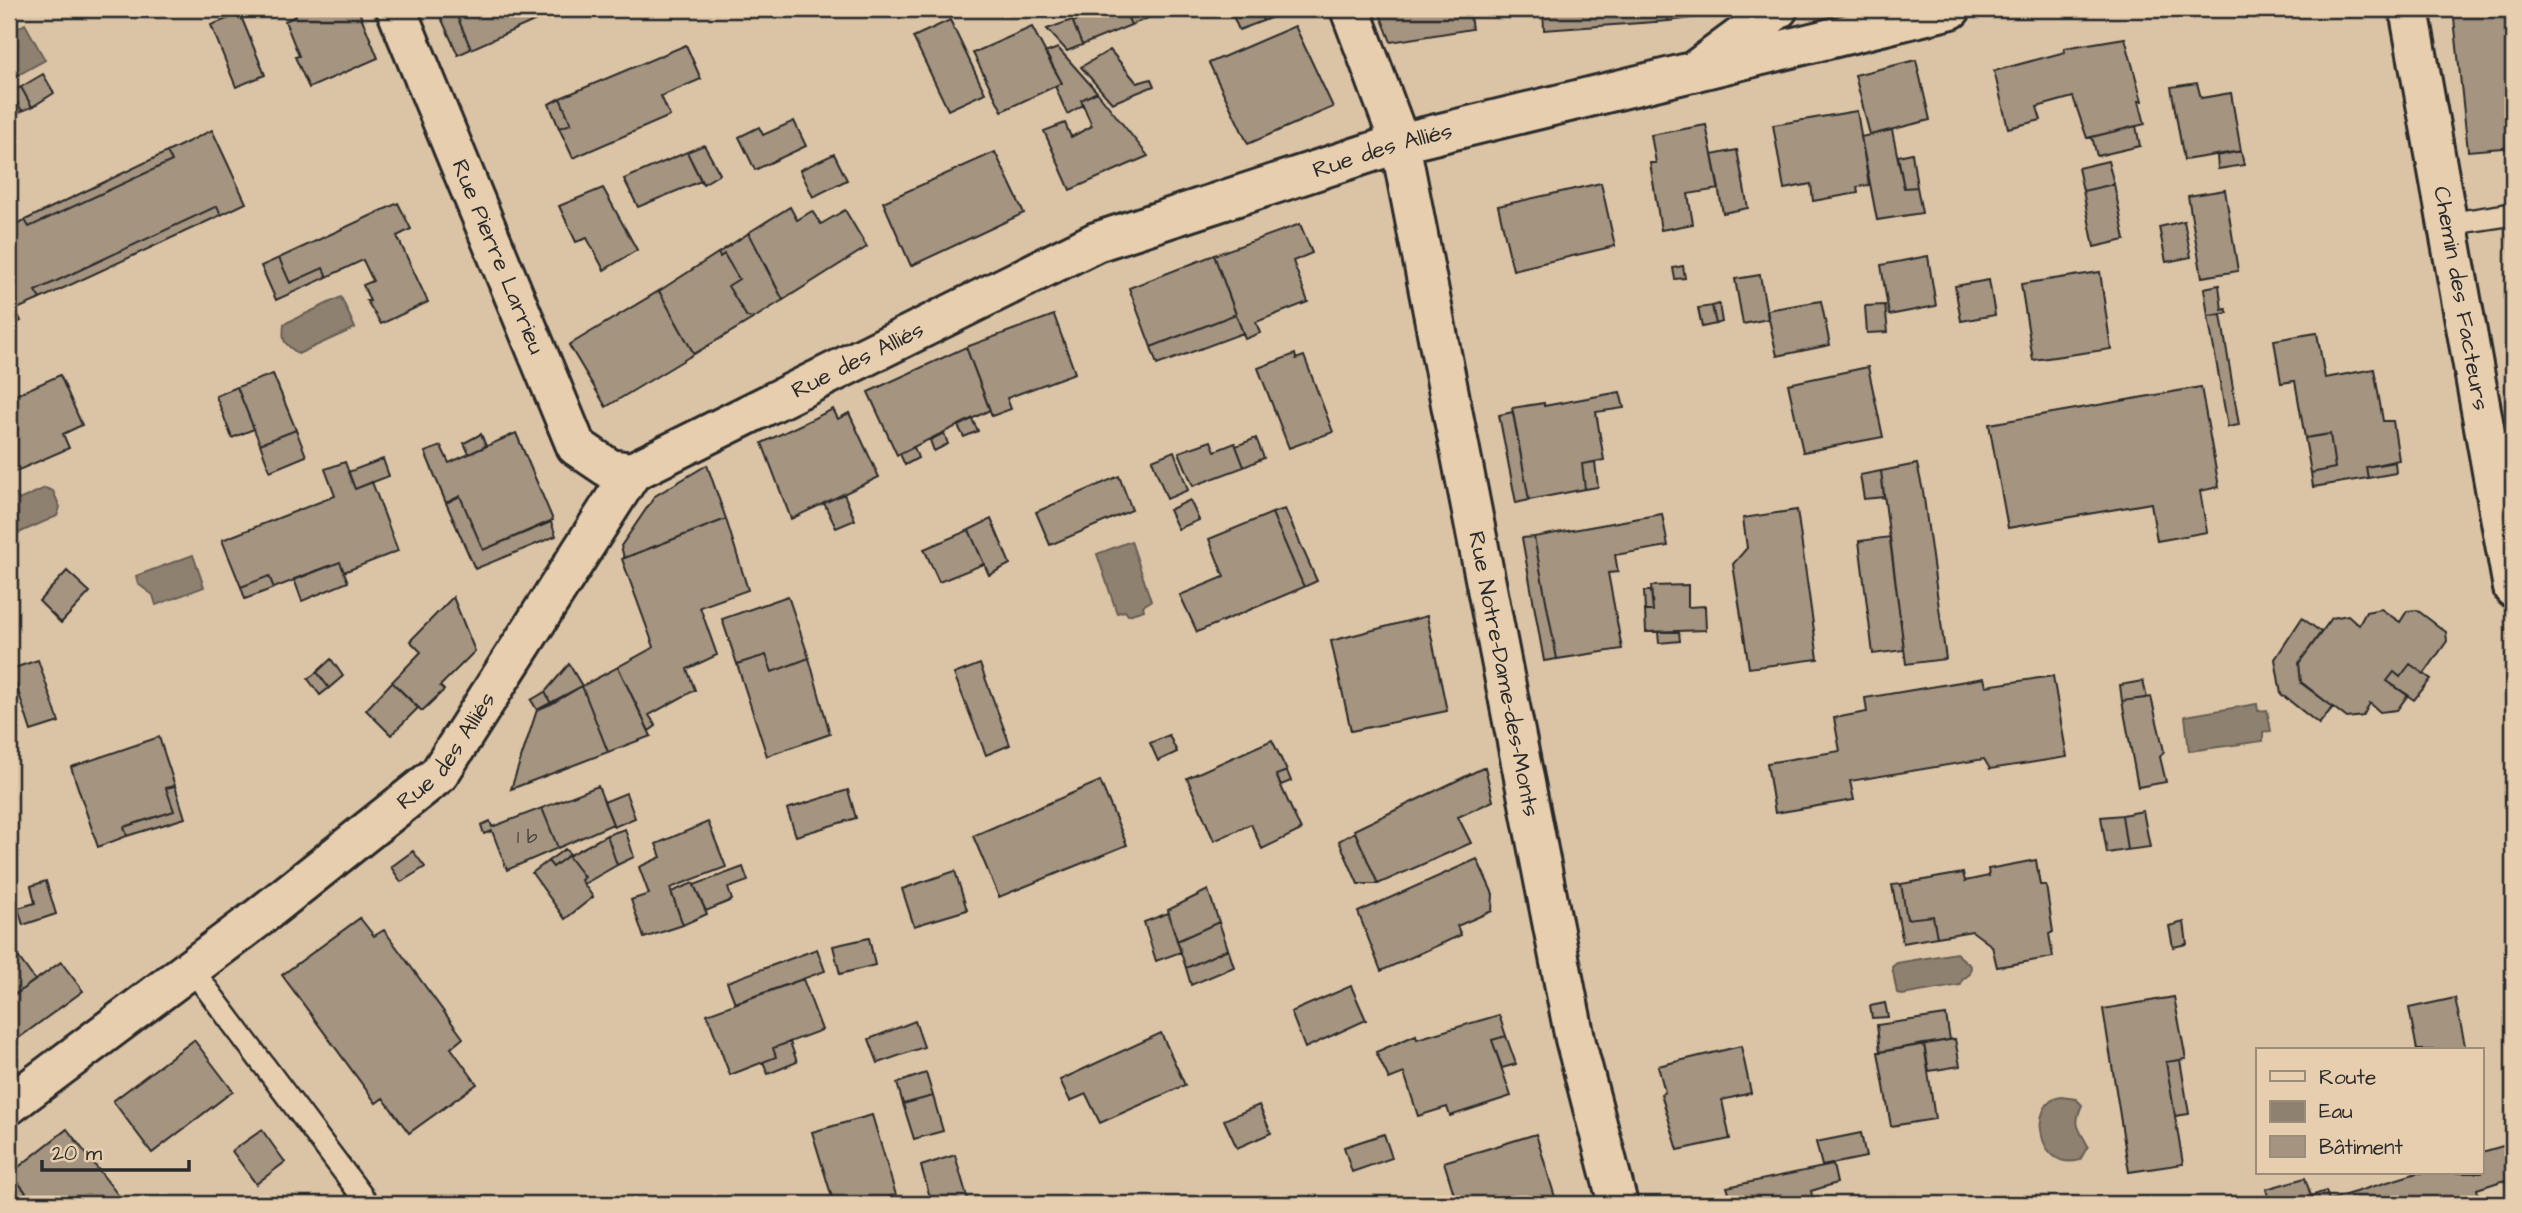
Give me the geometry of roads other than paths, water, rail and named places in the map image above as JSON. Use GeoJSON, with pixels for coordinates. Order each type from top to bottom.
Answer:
{"type":"FeatureCollection","features":[{"type":"Feature","properties":{"kind":"street","name":"Rue Pierre Larrieu"},"geometry":{"type":"LineString","coordinates":[[396,9],[576,446],[610,469],[632,472]]}},
{"type":"Feature","properties":{"kind":"street","name":"Rue Notre-Dame-des-Monts"},"geometry":{"type":"LineString","coordinates":[[1350,9],[1400,143],[1575,1040],[1618,1204]]}},
{"type":"Feature","properties":{"kind":"street"},"geometry":{"type":"LineString","coordinates":[[1693,72],[1778,9]]}},
{"type":"Feature","properties":{"kind":"street","name":"Rue des Alliés"},"geometry":{"type":"LineString","coordinates":[[9,1105],[191,968],[439,774],[632,472],[1096,242],[1400,143],[1951,9]]}},
{"type":"Feature","properties":{"kind":"street","name":"Chemin des Facteurs"},"geometry":{"type":"LineString","coordinates":[[2409,9],[2513,588]]}},
{"type":"Feature","properties":{"kind":"lane"},"geometry":{"type":"LineString","coordinates":[[2448,225],[2513,214]]}},
{"type":"Feature","properties":{"kind":"lane"},"geometry":{"type":"LineString","coordinates":[[191,968],[368,1204]]}},
{"type":"Feature","properties":{"kind":"water"},"geometry":{"type":"Polygon","coordinates":[[[25,24],[45,60],[9,80],[9,33],[25,24]]]}},
{"type":"Feature","properties":{"kind":"water"},"geometry":{"type":"Polygon","coordinates":[[[341,297],[355,328],[298,354],[287,345],[284,339],[284,324],[341,297]]]}},
{"type":"Feature","properties":{"kind":"water"},"geometry":{"type":"Polygon","coordinates":[[[45,488],[53,491],[60,507],[57,516],[14,535],[9,531],[9,498],[16,494],[19,500],[45,488]]]}},
{"type":"Feature","properties":{"kind":"water"},"geometry":{"type":"Polygon","coordinates":[[[1131,541],[1151,601],[1143,606],[1144,610],[1128,615],[1125,611],[1117,613],[1097,554],[1131,541]]]}},
{"type":"Feature","properties":{"kind":"water"},"geometry":{"type":"Polygon","coordinates":[[[193,555],[204,587],[156,605],[153,595],[138,584],[136,576],[193,555]]]}},
{"type":"Feature","properties":{"kind":"water"},"geometry":{"type":"Polygon","coordinates":[[[2257,704],[2258,711],[2267,710],[2271,731],[2263,732],[2263,741],[2189,751],[2185,716],[2257,704]]]}},
{"type":"Feature","properties":{"kind":"water"},"geometry":{"type":"Polygon","coordinates":[[[1956,953],[1971,966],[1970,974],[1962,980],[1961,985],[1902,995],[1897,993],[1892,967],[1897,963],[1956,953]]]}},
{"type":"Feature","properties":{"kind":"water"},"geometry":{"type":"Polygon","coordinates":[[[2061,1097],[2076,1099],[2082,1105],[2078,1126],[2088,1146],[2080,1160],[2065,1161],[2054,1156],[2046,1147],[2042,1135],[2044,1110],[2050,1101],[2061,1097]]]}}]}
